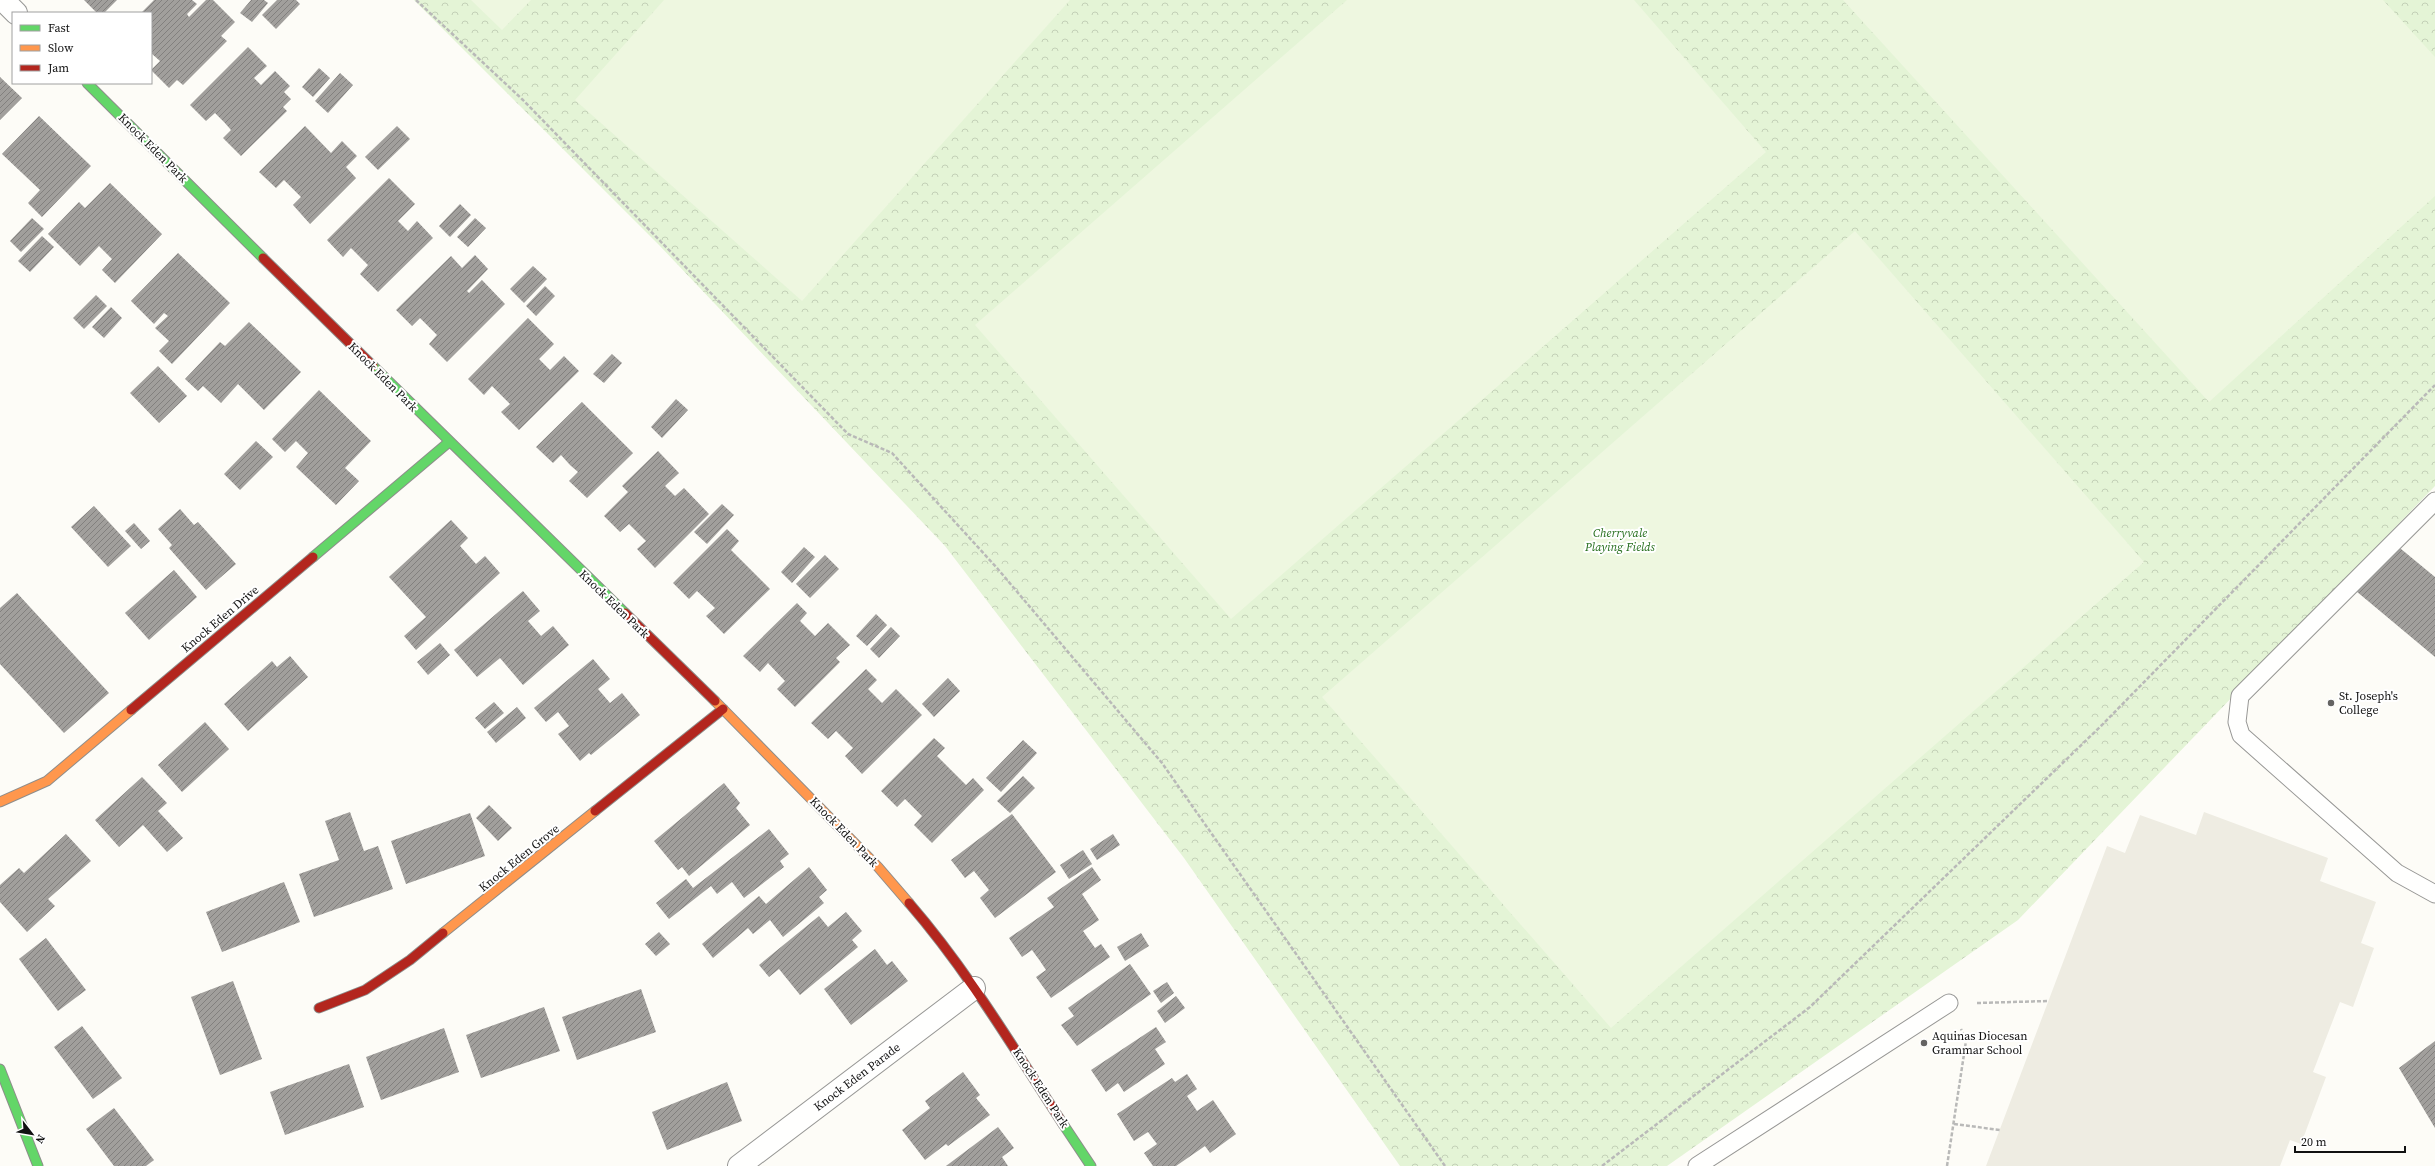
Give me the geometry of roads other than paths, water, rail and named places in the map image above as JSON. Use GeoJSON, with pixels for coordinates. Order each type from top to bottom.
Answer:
{"type":"FeatureCollection","features":[{"type":"Feature","properties":{"kind":"street"},"geometry":{"type":"LineString","coordinates":[[3,0],[15,12]]}},
{"type":"Feature","properties":{"kind":"street","name":"Knock Eden Park"},"geometry":{"type":"LineString","coordinates":[[88,84],[449,442],[722,709],[878,867],[930,927],[974,988],[1091,1166]]}},
{"type":"Feature","properties":{"kind":"street","name":"Knock Eden Drive"},"geometry":{"type":"LineString","coordinates":[[0,802],[47,781],[449,442]]}},
{"type":"Feature","properties":{"kind":"street","name":"Knock Eden Grove"},"geometry":{"type":"LineString","coordinates":[[319,1008],[365,990],[410,960],[722,709]]}},
{"type":"Feature","properties":{"kind":"street","name":"Knock Eden Parade"},"geometry":{"type":"LineString","coordinates":[[739,1166],[974,988]]}},
{"type":"Feature","properties":{"kind":"street"},"geometry":{"type":"LineString","coordinates":[[0,1069],[38,1166]]}},
{"type":"Feature","properties":{"kind":"lane"},"geometry":{"type":"LineString","coordinates":[[2435,501],[2240,696],[2237,722],[2241,735],[2397,873],[2435,894]]}},
{"type":"Feature","properties":{"kind":"lane"},"geometry":{"type":"LineString","coordinates":[[1697,1166],[1949,1003]]}},
{"type":"Feature","properties":{"kind":"place","name":"St. Joseph's College"},"geometry":{"type":"Point","coordinates":[2331,703]}},
{"type":"Feature","properties":{"kind":"place","name":"Aquinas Diocesan Grammar School"},"geometry":{"type":"Point","coordinates":[1924,1043]}},
{"type":"Feature","properties":{"kind":"park label","name":"Cherryvale Playing Fields"},"geometry":{"type":"Point","coordinates":[1620,540]}}]}
